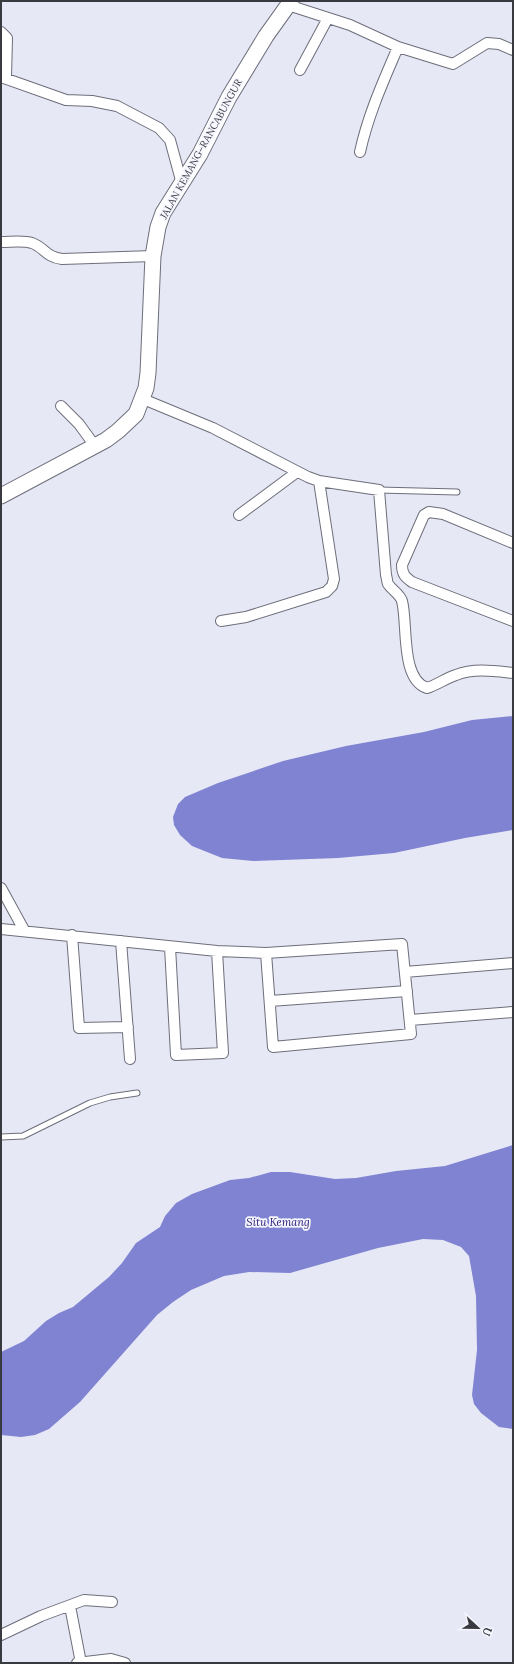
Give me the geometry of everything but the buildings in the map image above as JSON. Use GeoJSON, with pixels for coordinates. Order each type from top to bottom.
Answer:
{"type":"FeatureCollection","features":[{"type":"Feature","properties":{"kind":"street"},"geometry":{"type":"LineString","coordinates":[[290,3],[350,25],[398,47],[453,64],[487,43],[499,44],[513,50]]}},
{"type":"Feature","properties":{"kind":"street","name":"JALAN KEMANG–RANCABUNGUR"},"geometry":{"type":"LineString","coordinates":[[1,496],[95,446],[118,431],[136,414],[143,399],[148,373],[153,256],[158,227],[163,214],[200,154],[229,97],[266,36],[290,3]]}},
{"type":"Feature","properties":{"kind":"street"},"geometry":{"type":"LineString","coordinates":[[300,70],[328,18]]}},
{"type":"Feature","properties":{"kind":"street"},"geometry":{"type":"LineString","coordinates":[[1,32],[7,38],[3,77],[52,97],[66,100],[92,101],[117,106],[160,128],[170,140],[182,184]]}},
{"type":"Feature","properties":{"kind":"street"},"geometry":{"type":"LineString","coordinates":[[360,152],[365,125],[398,47]]}},
{"type":"Feature","properties":{"kind":"street"},"geometry":{"type":"LineString","coordinates":[[1,242],[24,241],[32,243],[53,258],[62,259],[153,256]]}},
{"type":"Feature","properties":{"kind":"street"},"geometry":{"type":"LineString","coordinates":[[143,399],[213,428],[297,472],[319,481],[379,490],[386,575],[388,584],[402,600],[408,657],[415,680],[420,686],[427,688],[447,678],[465,673],[485,670],[513,672]]}},
{"type":"Feature","properties":{"kind":"street"},"geometry":{"type":"LineString","coordinates":[[62,406],[79,424],[95,446]]}},
{"type":"Feature","properties":{"kind":"street"},"geometry":{"type":"LineString","coordinates":[[239,515],[297,472]]}},
{"type":"Feature","properties":{"kind":"street"},"geometry":{"type":"LineString","coordinates":[[221,621],[246,617],[326,592],[332,586],[334,579],[319,481]]}},
{"type":"Feature","properties":{"kind":"street"},"geometry":{"type":"LineString","coordinates":[[513,543],[443,514],[429,512],[424,515],[402,565],[404,576],[412,582],[513,621]]}},
{"type":"Feature","properties":{"kind":"street"},"geometry":{"type":"LineString","coordinates":[[1,888],[24,930]]}},
{"type":"Feature","properties":{"kind":"street"},"geometry":{"type":"LineString","coordinates":[[1,929],[72,935],[170,947],[266,953],[402,944],[411,1034],[273,1047],[266,953]]}},
{"type":"Feature","properties":{"kind":"street"},"geometry":{"type":"LineString","coordinates":[[72,935],[79,1028],[128,1027]]}},
{"type":"Feature","properties":{"kind":"street"},"geometry":{"type":"LineString","coordinates":[[121,941],[130,1059]]}},
{"type":"Feature","properties":{"kind":"street"},"geometry":{"type":"LineString","coordinates":[[170,947],[176,1055],[223,1053],[217,951]]}},
{"type":"Feature","properties":{"kind":"street"},"geometry":{"type":"LineString","coordinates":[[405,972],[513,964]]}},
{"type":"Feature","properties":{"kind":"street"},"geometry":{"type":"LineString","coordinates":[[270,1001],[407,991]]}},
{"type":"Feature","properties":{"kind":"street"},"geometry":{"type":"LineString","coordinates":[[410,1020],[513,1012]]}},
{"type":"Feature","properties":{"kind":"street"},"geometry":{"type":"LineString","coordinates":[[1,1635],[84,1600],[112,1602]]}},
{"type":"Feature","properties":{"kind":"street"},"geometry":{"type":"LineString","coordinates":[[70,1606],[81,1663]]}},
{"type":"Feature","properties":{"kind":"street"},"geometry":{"type":"LineString","coordinates":[[78,1663],[111,1659],[125,1663]]}},
{"type":"Feature","properties":{"kind":"lane"},"geometry":{"type":"LineString","coordinates":[[379,490],[458,492]]}},
{"type":"Feature","properties":{"kind":"lane"},"geometry":{"type":"LineString","coordinates":[[1,1137],[23,1136],[90,1103],[110,1097],[137,1094]]}},
{"type":"Feature","properties":{"kind":"water"},"geometry":{"type":"Polygon","coordinates":[[[513,716],[513,830],[465,838],[394,853],[338,858],[253,861],[222,858],[192,846],[180,835],[174,825],[173,817],[178,804],[185,797],[218,783],[283,761],[346,746],[424,732],[472,720],[513,716]]]}},
{"type":"Feature","properties":{"kind":"water","name":"Situ Kemang"},"geometry":{"type":"Polygon","coordinates":[[[513,1145],[513,1429],[499,1427],[481,1413],[474,1404],[472,1395],[477,1350],[476,1296],[469,1256],[461,1247],[443,1240],[423,1239],[378,1248],[290,1273],[249,1272],[224,1276],[191,1290],[157,1315],[80,1402],[49,1429],[35,1435],[21,1437],[1,1435],[1,1352],[24,1341],[46,1321],[73,1307],[109,1277],[122,1263],[136,1243],[160,1227],[165,1216],[176,1203],[192,1194],[230,1180],[249,1178],[271,1172],[290,1172],[335,1179],[356,1178],[396,1171],[445,1166],[513,1145]]]}}]}
